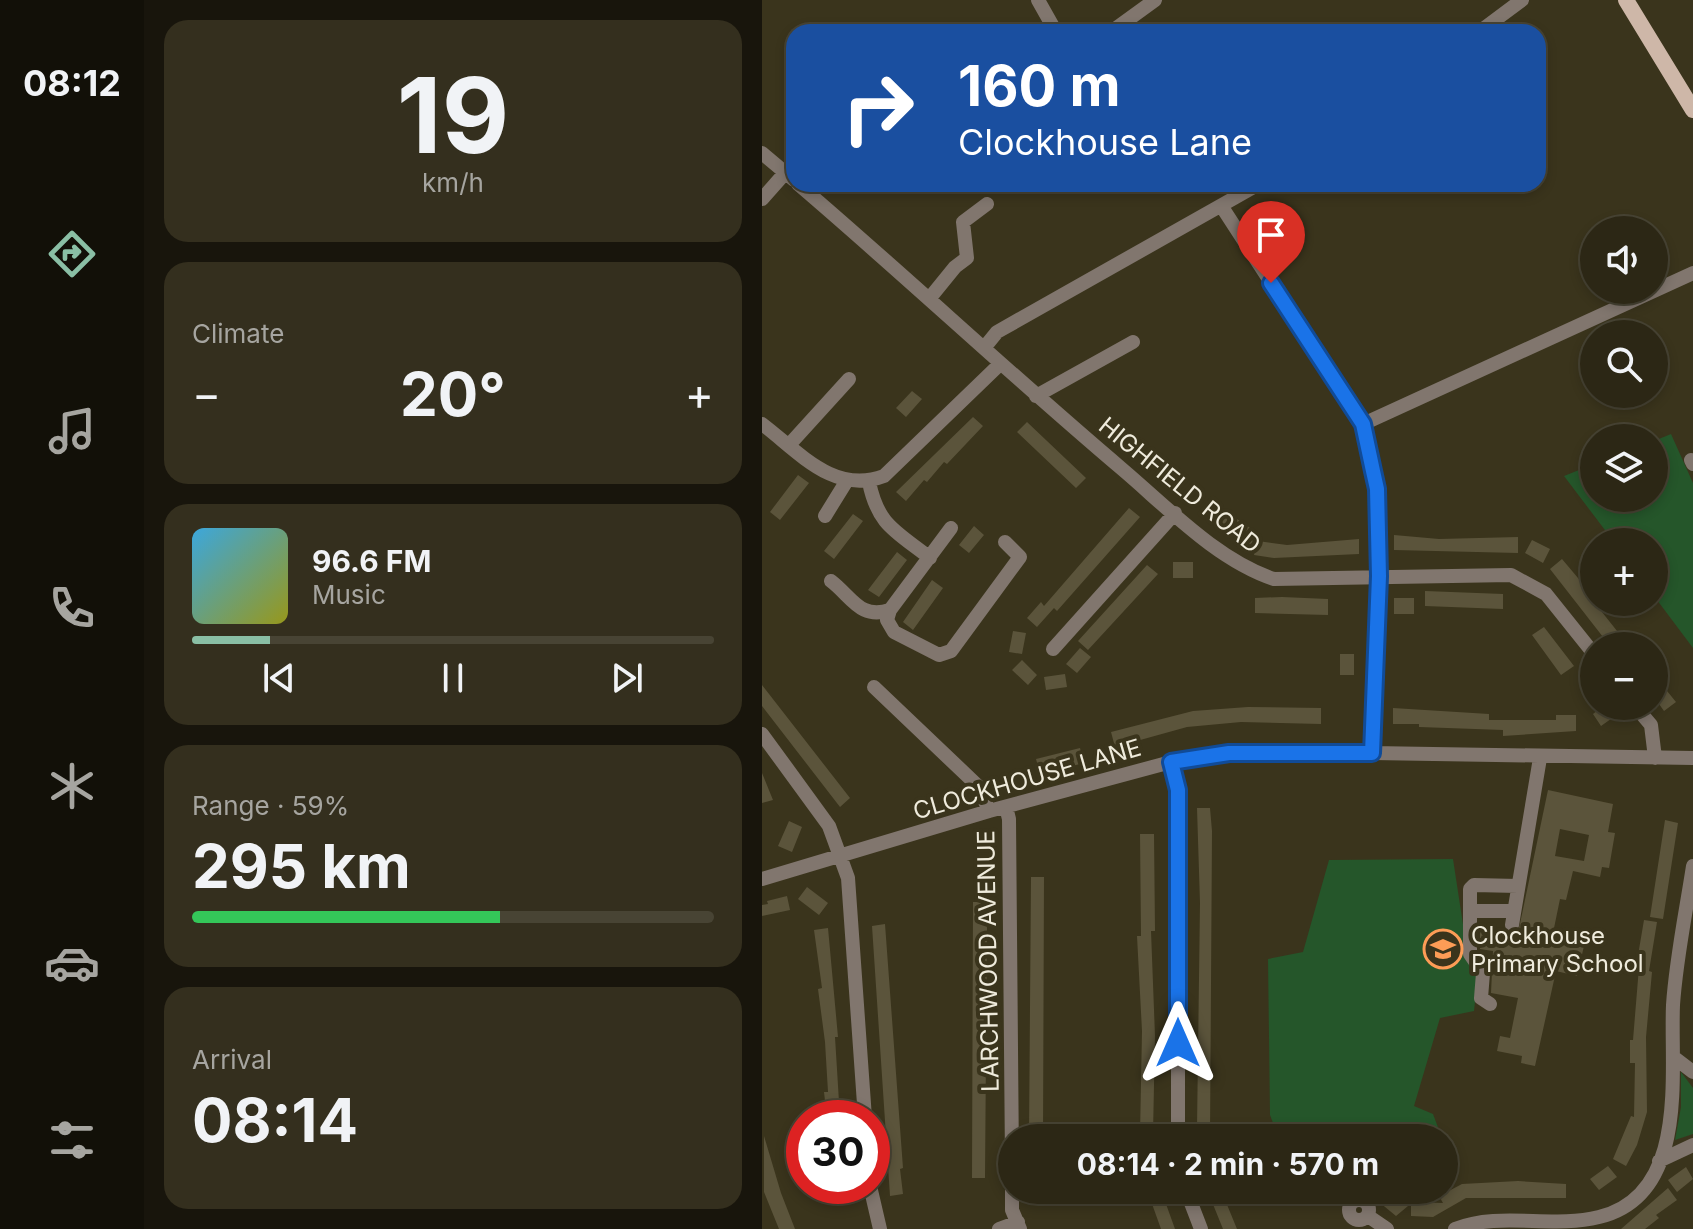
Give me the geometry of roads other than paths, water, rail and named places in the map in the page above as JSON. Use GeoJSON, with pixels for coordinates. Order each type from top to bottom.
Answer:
{"type":"FeatureCollection","features":[{"type":"Feature","properties":{"kind":"main road"},"geometry":{"type":"LineString","coordinates":[[1626,0],[1693,110]]}},
{"type":"Feature","properties":{"kind":"street"},"geometry":{"type":"LineString","coordinates":[[1038,0],[1052,24]]}},
{"type":"Feature","properties":{"kind":"street"},"geometry":{"type":"LineString","coordinates":[[1122,24],[1155,0]]}},
{"type":"Feature","properties":{"kind":"street"},"geometry":{"type":"LineString","coordinates":[[1490,24],[1522,0]]}},
{"type":"Feature","properties":{"kind":"street","name":"HIGHFIELD ROAD"},"geometry":{"type":"LineString","coordinates":[[762,153],[786,173]]}},
{"type":"Feature","properties":{"kind":"street"},"geometry":{"type":"LineString","coordinates":[[762,199],[786,187]]}},
{"type":"Feature","properties":{"kind":"street","name":"HIGHFIELD ROAD"},"geometry":{"type":"LineString","coordinates":[[807,192],[984,348],[999,365],[1175,513],[1250,571],[1274,579],[1511,575],[1546,594],[1580,636]]}},
{"type":"Feature","properties":{"kind":"street"},"geometry":{"type":"LineString","coordinates":[[984,348],[997,332],[1246,192]]}},
{"type":"Feature","properties":{"kind":"street"},"geometry":{"type":"LineString","coordinates":[[929,299],[967,258],[963,222],[987,204]]}},
{"type":"Feature","properties":{"kind":"street"},"geometry":{"type":"LineString","coordinates":[[1222,207],[1363,424],[1377,489],[1379,576],[1372,753]]}},
{"type":"Feature","properties":{"kind":"street"},"geometry":{"type":"LineString","coordinates":[[1363,424],[1693,273]]}},
{"type":"Feature","properties":{"kind":"street"},"geometry":{"type":"LineString","coordinates":[[1036,396],[1133,342]]}},
{"type":"Feature","properties":{"kind":"street"},"geometry":{"type":"LineString","coordinates":[[762,424],[827,474],[846,482],[869,482],[884,476],[999,365]]}},
{"type":"Feature","properties":{"kind":"street"},"geometry":{"type":"LineString","coordinates":[[789,445],[849,379]]}},
{"type":"Feature","properties":{"kind":"street"},"geometry":{"type":"LineString","coordinates":[[825,516],[846,482]]}},
{"type":"Feature","properties":{"kind":"street"},"geometry":{"type":"LineString","coordinates":[[869,482],[874,509],[886,524],[930,558]]}},
{"type":"Feature","properties":{"kind":"street"},"geometry":{"type":"LineString","coordinates":[[1053,649],[1175,513]]}},
{"type":"Feature","properties":{"kind":"street"},"geometry":{"type":"LineString","coordinates":[[951,528],[890,610],[887,620],[894,632],[939,655],[946,654],[1020,557],[1005,542]]}},
{"type":"Feature","properties":{"kind":"street"},"geometry":{"type":"LineString","coordinates":[[831,581],[863,610],[879,614],[890,610]]}},
{"type":"Feature","properties":{"kind":"street"},"geometry":{"type":"LineString","coordinates":[[874,687],[979,787],[989,811]]}},
{"type":"Feature","properties":{"kind":"street"},"geometry":{"type":"LineString","coordinates":[[1647,720],[1651,725],[1655,758]]}},
{"type":"Feature","properties":{"kind":"street"},"geometry":{"type":"LineString","coordinates":[[762,734],[829,826],[848,878],[864,1100]]}},
{"type":"Feature","properties":{"kind":"street","name":"CLOCKHOUSE LANE"},"geometry":{"type":"LineString","coordinates":[[762,879],[989,811],[1171,762],[1229,753],[1693,758]]}},
{"type":"Feature","properties":{"kind":"street"},"geometry":{"type":"LineString","coordinates":[[1470,911],[1513,918],[1540,758]]}},
{"type":"Feature","properties":{"kind":"street"},"geometry":{"type":"LineString","coordinates":[[1171,762],[1178,790],[1178,1124]]}},
{"type":"Feature","properties":{"kind":"street","name":"LARCHWOOD AVENUE"},"geometry":{"type":"LineString","coordinates":[[1006,807],[1011,1124]]}},
{"type":"Feature","properties":{"kind":"street"},"geometry":{"type":"LineString","coordinates":[[1587,1229],[1634,1199],[1659,1161],[1672,1121],[1676,1059],[1673,1005],[1693,866]]}},
{"type":"Feature","properties":{"kind":"street"},"geometry":{"type":"LineString","coordinates":[[1490,1004],[1481,998],[1483,973],[1470,954],[1470,889],[1474,885],[1518,886]]}},
{"type":"Feature","properties":{"kind":"street"},"geometry":{"type":"LineString","coordinates":[[1676,1059],[1693,1072]]}},
{"type":"Feature","properties":{"kind":"street"},"geometry":{"type":"LineString","coordinates":[[1659,1161],[1693,1145]]}},
{"type":"Feature","properties":{"kind":"street"},"geometry":{"type":"LineString","coordinates":[[874,1204],[880,1229]]}},
{"type":"Feature","properties":{"kind":"street"},"geometry":{"type":"LineString","coordinates":[[999,1229],[1019,1226],[1012,1204]]}},
{"type":"Feature","properties":{"kind":"street"},"geometry":{"type":"LineString","coordinates":[[1191,1204],[1201,1229]]}},
{"type":"Feature","properties":{"kind":"street"},"geometry":{"type":"LineString","coordinates":[[1368,1216],[1387,1229]]}},
{"type":"Feature","properties":{"kind":"street"},"geometry":{"type":"LineString","coordinates":[[1455,1229],[1474,1221],[1535,1226],[1602,1217]]}},
{"type":"Feature","properties":{"kind":"place","name":"Clockhouse Primary School"},"geometry":{"type":"Point","coordinates":[1443,949]}}]}
